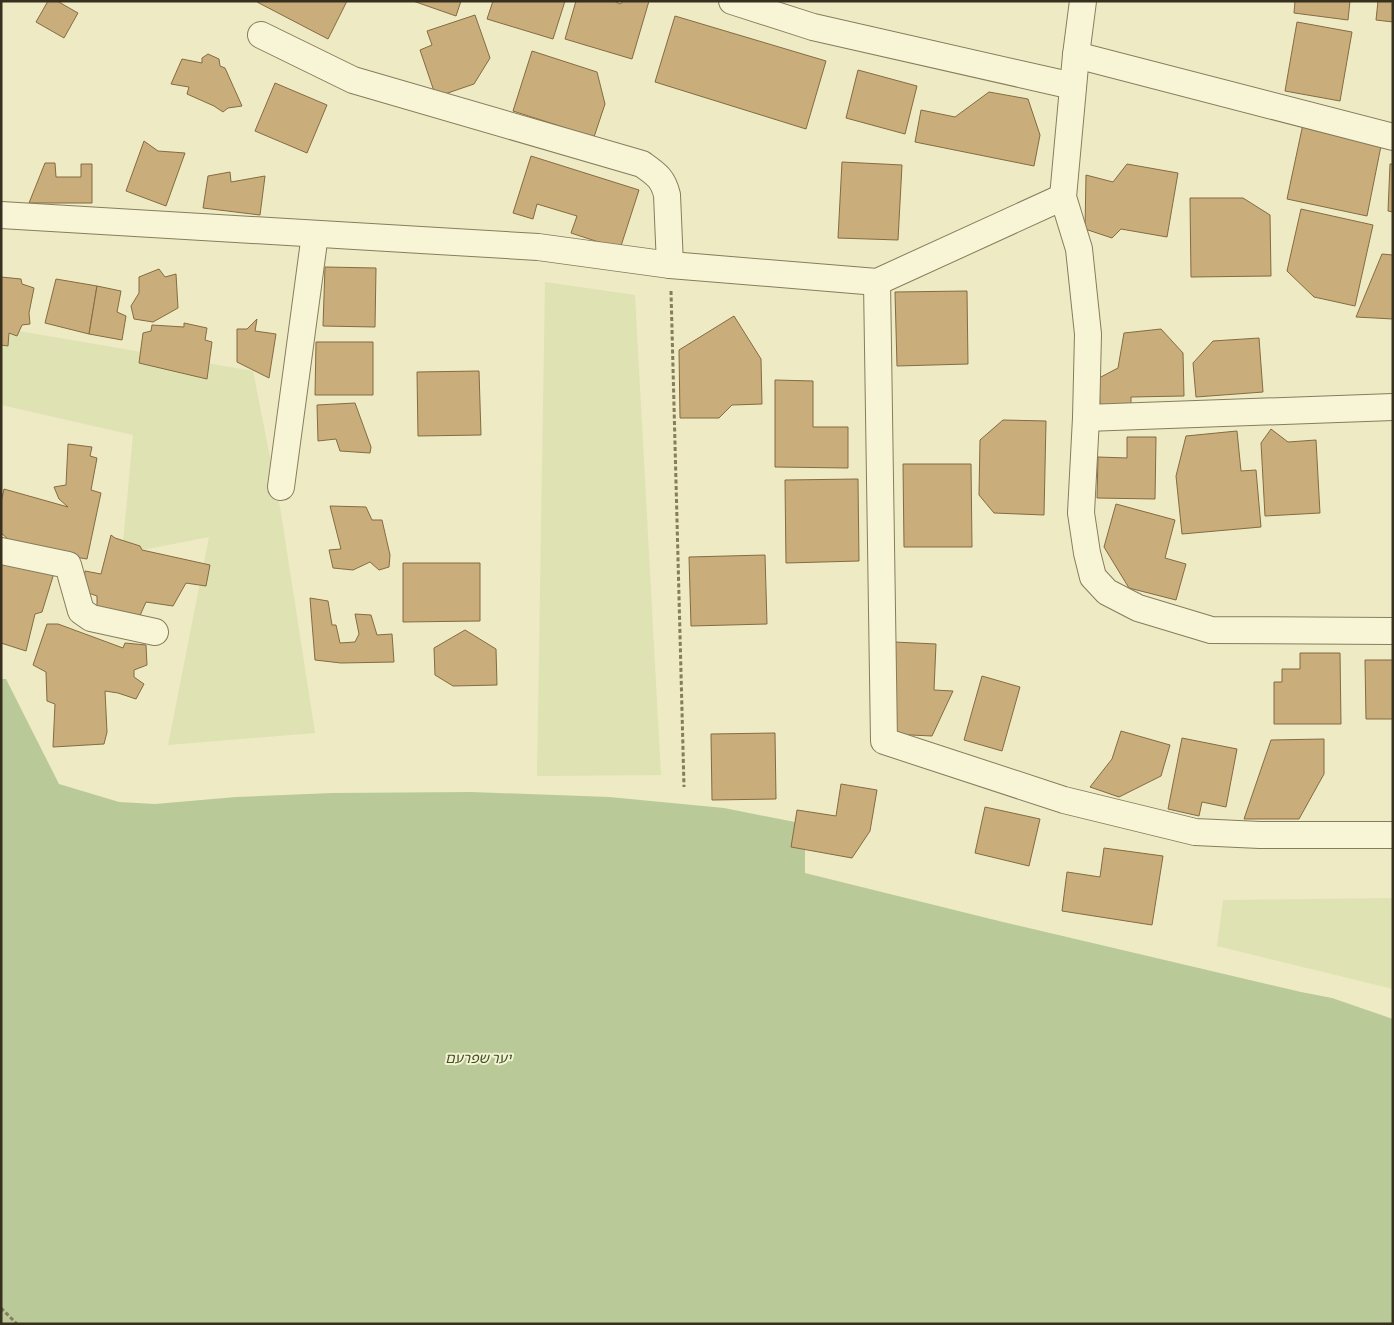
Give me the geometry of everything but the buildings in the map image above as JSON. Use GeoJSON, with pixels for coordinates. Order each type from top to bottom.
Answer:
{"type":"FeatureCollection","features":[{"type":"Feature","properties":{"kind":"street"},"geometry":{"type":"LineString","coordinates":[[732,1],[813,28],[1073,86]]}},
{"type":"Feature","properties":{"kind":"street"},"geometry":{"type":"LineString","coordinates":[[1083,1],[1076,55],[1064,197],[1079,249],[1088,334],[1081,513],[1093,577],[1107,592],[1138,608],[1211,630],[1393,631]]}},
{"type":"Feature","properties":{"kind":"street"},"geometry":{"type":"LineString","coordinates":[[261,35],[353,80],[642,164],[657,174],[664,184],[667,195],[670,265]]}},
{"type":"Feature","properties":{"kind":"street"},"geometry":{"type":"LineString","coordinates":[[1076,55],[1393,137]]}},
{"type":"Feature","properties":{"kind":"street"},"geometry":{"type":"LineString","coordinates":[[1,215],[538,247],[670,265],[878,282],[1064,197]]}},
{"type":"Feature","properties":{"kind":"street"},"geometry":{"type":"LineString","coordinates":[[282,487],[315,234]]}},
{"type":"Feature","properties":{"kind":"street"},"geometry":{"type":"LineString","coordinates":[[878,282],[884,741],[1064,800],[1195,832],[1260,835],[1393,835]]}},
{"type":"Feature","properties":{"kind":"street"},"geometry":{"type":"LineString","coordinates":[[1086,418],[1393,407]]}},
{"type":"Feature","properties":{"kind":"street"},"geometry":{"type":"LineString","coordinates":[[1,552],[68,565],[81,611],[91,618],[154,632]]}},
{"type":"Feature","properties":{"kind":"path"},"geometry":{"type":"LineString","coordinates":[[670,265],[684,787]]}},
{"type":"Feature","properties":{"kind":"path"},"geometry":{"type":"LineString","coordinates":[[1,1308],[17,1324]]}},
{"type":"Feature","properties":{"kind":"green space"},"geometry":{"type":"Polygon","coordinates":[[[545,282],[635,295],[661,775],[537,776],[545,282]]]}},
{"type":"Feature","properties":{"kind":"green space"},"geometry":{"type":"Polygon","coordinates":[[[1,328],[253,371],[281,513],[315,733],[168,745],[209,537],[122,554],[133,435],[1,405],[1,328]]]}},
{"type":"Feature","properties":{"kind":"green space","name":"יער שפרעם"},"geometry":{"type":"Polygon","coordinates":[[[1,679],[6,679],[59,784],[119,802],[155,804],[236,797],[332,793],[471,792],[609,797],[724,808],[805,824],[805,873],[1003,922],[1332,998],[1393,1019],[1393,1324],[1,1324],[1,679]]]}},
{"type":"Feature","properties":{"kind":"green space"},"geometry":{"type":"Polygon","coordinates":[[[1393,898],[1393,989],[1217,946],[1223,900],[1393,898]]]}}]}
